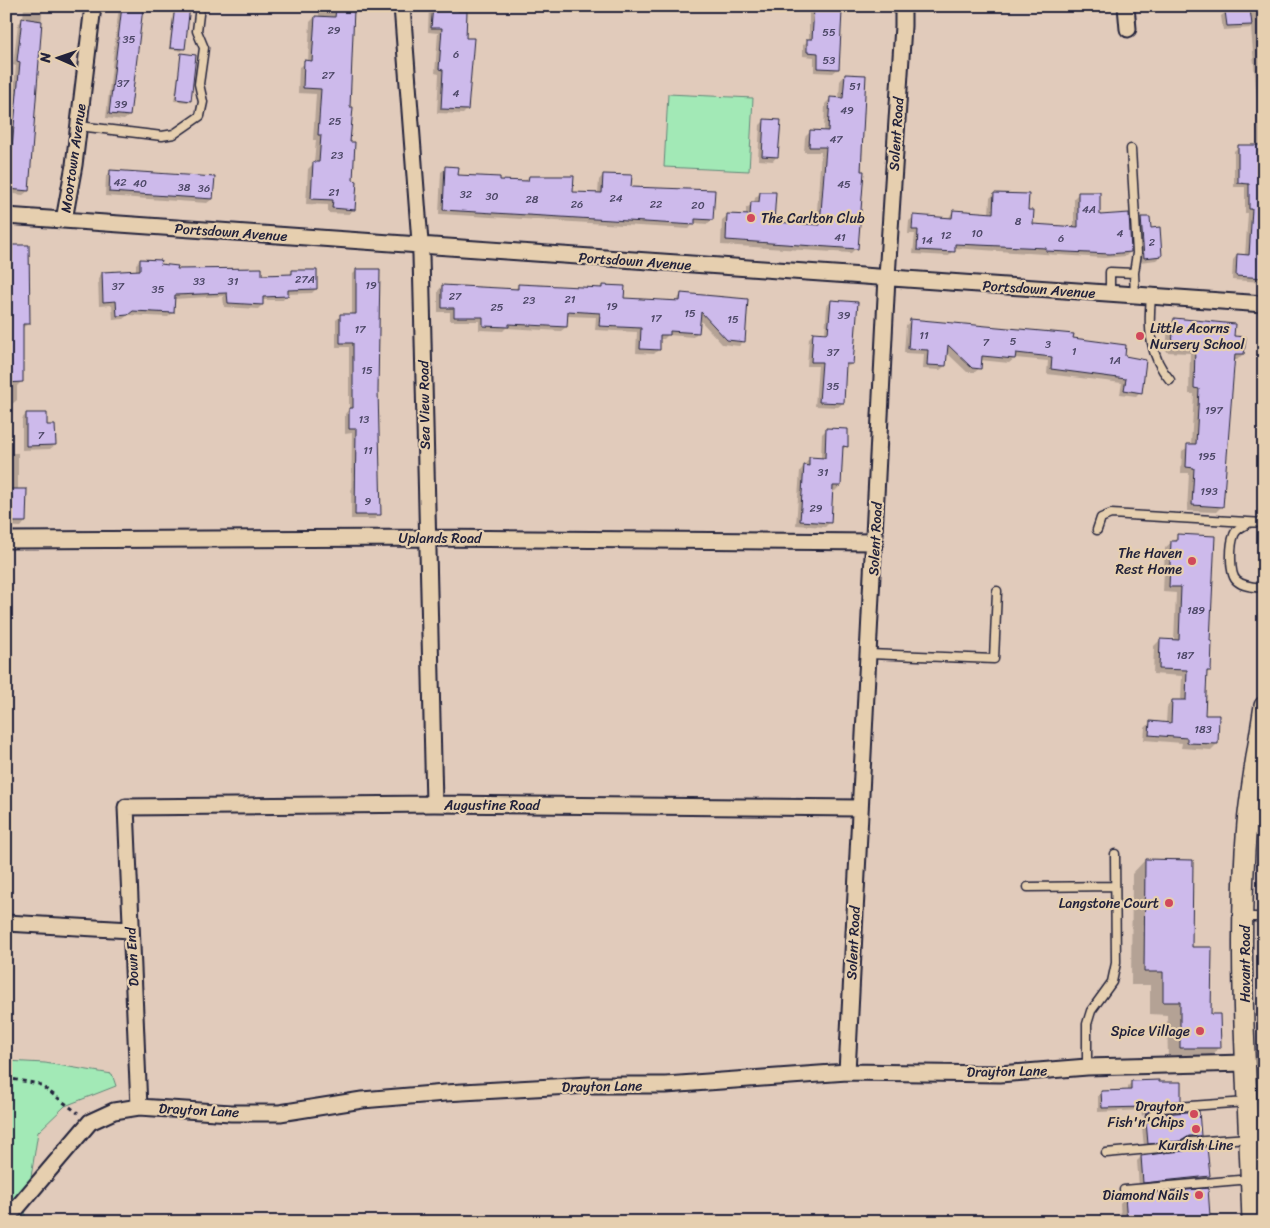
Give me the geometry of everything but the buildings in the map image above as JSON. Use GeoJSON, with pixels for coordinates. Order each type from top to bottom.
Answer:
{"type":"FeatureCollection","features":[{"type":"Feature","properties":{"kind":"street","name":"Moortown Avenue"},"geometry":{"type":"LineString","coordinates":[[64,220],[93,6]]}},
{"type":"Feature","properties":{"kind":"street","name":"Sea View Road"},"geometry":{"type":"LineString","coordinates":[[402,6],[420,246],[434,804]]}},
{"type":"Feature","properties":{"kind":"street","name":"Solent Road"},"geometry":{"type":"LineString","coordinates":[[847,1072],[887,277],[904,26],[902,6]]}},
{"type":"Feature","properties":{"kind":"street"},"geometry":{"type":"LineString","coordinates":[[1126,6],[1128,29]]}},
{"type":"Feature","properties":{"kind":"street","name":"Portsdown Avenue"},"geometry":{"type":"LineString","coordinates":[[6,216],[1264,304]]}},
{"type":"Feature","properties":{"kind":"street","name":"Uplands Road"},"geometry":{"type":"LineString","coordinates":[[6,540],[427,538],[875,542]]}},
{"type":"Feature","properties":{"kind":"street","name":"Havant Road"},"geometry":{"type":"LineString","coordinates":[[1252,1222],[1255,1185],[1247,1102],[1244,917],[1247,824],[1255,789],[1264,706]]}},
{"type":"Feature","properties":{"kind":"street","name":"Augustine Road"},"geometry":{"type":"LineString","coordinates":[[126,806],[434,804],[859,808]]}},
{"type":"Feature","properties":{"kind":"street","name":"Down End"},"geometry":{"type":"LineString","coordinates":[[126,806],[139,1107]]}},
{"type":"Feature","properties":{"kind":"street"},"geometry":{"type":"LineString","coordinates":[[6,923],[131,930]]}},
{"type":"Feature","properties":{"kind":"street","name":"Drayton Lane"},"geometry":{"type":"LineString","coordinates":[[14,1215],[90,1122],[114,1111],[139,1107],[232,1113],[280,1112],[362,1100],[445,1093],[589,1085],[666,1085],[847,1072],[1000,1074],[1087,1066],[1246,1063]]}},
{"type":"Feature","properties":{"kind":"lane"},"geometry":{"type":"LineString","coordinates":[[78,126],[162,136],[174,134],[200,116],[203,102],[200,84],[204,48],[197,31],[200,6]]}},
{"type":"Feature","properties":{"kind":"lane"},"geometry":{"type":"LineString","coordinates":[[1131,149],[1137,253],[1134,273],[1135,296]]}},
{"type":"Feature","properties":{"kind":"lane"},"geometry":{"type":"LineString","coordinates":[[1110,294],[1110,272],[1134,273]]}},
{"type":"Feature","properties":{"kind":"lane"},"geometry":{"type":"LineString","coordinates":[[1151,297],[1148,319],[1153,353],[1163,372],[1170,380]]}},
{"type":"Feature","properties":{"kind":"lane"},"geometry":{"type":"LineString","coordinates":[[1097,530],[1102,518],[1111,514],[1242,520],[1249,523],[1264,523]]}},
{"type":"Feature","properties":{"kind":"lane"},"geometry":{"type":"LineString","coordinates":[[1249,523],[1238,529],[1233,536],[1230,571],[1237,581],[1250,587],[1264,588]]}},
{"type":"Feature","properties":{"kind":"lane"},"geometry":{"type":"LineString","coordinates":[[869,654],[994,659],[996,592]]}},
{"type":"Feature","properties":{"kind":"lane"},"geometry":{"type":"LineString","coordinates":[[1087,1066],[1085,1033],[1091,1011],[1112,982],[1116,963],[1115,854]]}},
{"type":"Feature","properties":{"kind":"lane"},"geometry":{"type":"LineString","coordinates":[[1028,887],[1115,886]]}},
{"type":"Feature","properties":{"kind":"lane"},"geometry":{"type":"LineString","coordinates":[[1244,917],[1264,917]]}},
{"type":"Feature","properties":{"kind":"lane"},"geometry":{"type":"LineString","coordinates":[[1150,1117],[1162,1108],[1247,1102]]}},
{"type":"Feature","properties":{"kind":"lane"},"geometry":{"type":"LineString","coordinates":[[1106,1153],[1183,1146],[1190,1142],[1249,1138]]}},
{"type":"Feature","properties":{"kind":"lane"},"geometry":{"type":"LineString","coordinates":[[1124,1190],[1255,1185]]}},
{"type":"Feature","properties":{"kind":"path"},"geometry":{"type":"LineString","coordinates":[[6,1078],[39,1084],[90,1122]]}},
{"type":"Feature","properties":{"kind":"green space"},"geometry":{"type":"Polygon","coordinates":[[[668,94],[753,98],[749,171],[664,167],[668,94]]]}},
{"type":"Feature","properties":{"kind":"green space"},"geometry":{"type":"Polygon","coordinates":[[[6,1061],[45,1063],[112,1074],[116,1086],[65,1106],[38,1132],[24,1222],[6,1222],[6,1061]]]}},
{"type":"Feature","properties":{"kind":"place","name":"The Carlton Club"},"geometry":{"type":"Point","coordinates":[751,218]}},
{"type":"Feature","properties":{"kind":"place","name":"Little Acorns Nursery School"},"geometry":{"type":"Point","coordinates":[1140,336]}},
{"type":"Feature","properties":{"kind":"place","name":"The Haven Rest Home"},"geometry":{"type":"Point","coordinates":[1192,561]}},
{"type":"Feature","properties":{"kind":"place","name":"Langstone Court"},"geometry":{"type":"Point","coordinates":[1169,903]}},
{"type":"Feature","properties":{"kind":"place","name":"Spice Village"},"geometry":{"type":"Point","coordinates":[1200,1031]}},
{"type":"Feature","properties":{"kind":"place","name":"Drayton Fish'n'Chips"},"geometry":{"type":"Point","coordinates":[1194,1114]}},
{"type":"Feature","properties":{"kind":"place","name":"Kurdish Line"},"geometry":{"type":"Point","coordinates":[1196,1129]}},
{"type":"Feature","properties":{"kind":"place","name":"Diamond Nails"},"geometry":{"type":"Point","coordinates":[1199,1195]}}]}
